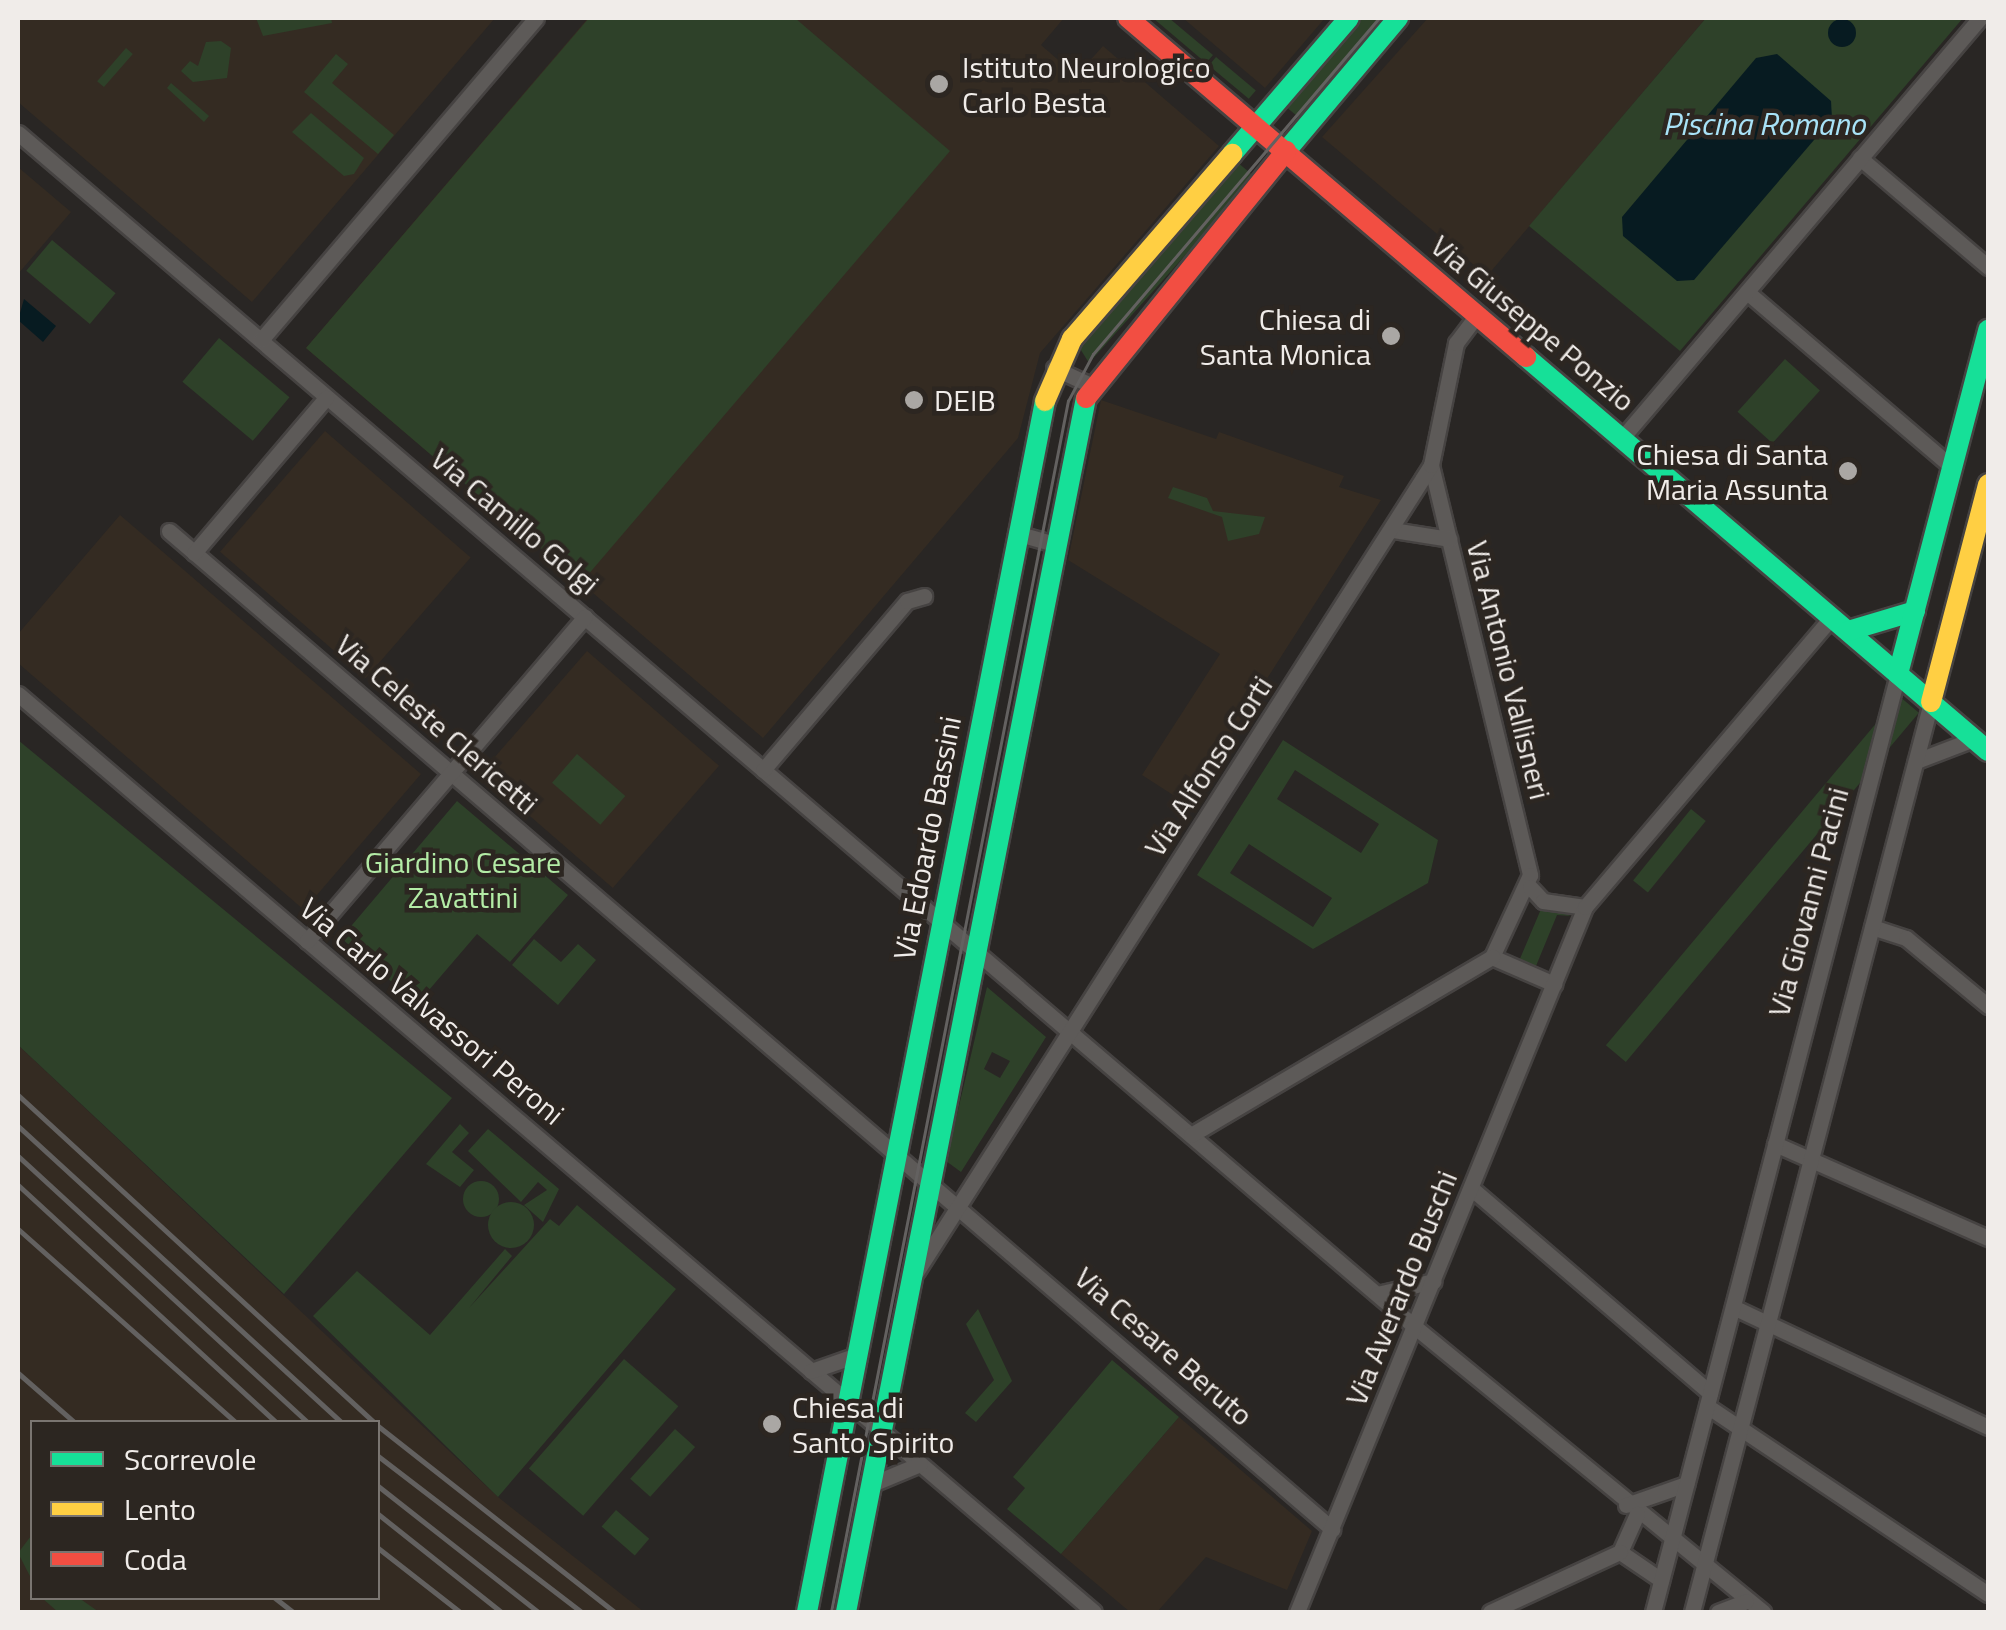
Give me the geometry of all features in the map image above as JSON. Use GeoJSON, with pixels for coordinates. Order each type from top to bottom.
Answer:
{"type":"FeatureCollection","features":[{"type":"Feature","properties":{"kind":"street"},"geometry":{"type":"LineString","coordinates":[[261,340],[536,18]]}},
{"type":"Feature","properties":{"kind":"street","name":"Via Giuseppe Ponzio"},"geometry":{"type":"LineString","coordinates":[[1128,18],[1898,674]]}},
{"type":"Feature","properties":{"kind":"street","name":"Via Edoardo Bassini"},"geometry":{"type":"LineString","coordinates":[[807,1612],[1016,534],[1054,368],[1349,18]]}},
{"type":"Feature","properties":{"kind":"street"},"geometry":{"type":"LineString","coordinates":[[850,1608],[1054,544],[1089,384],[1398,18]]}},
{"type":"Feature","properties":{"kind":"street"},"geometry":{"type":"LineString","coordinates":[[1622,438],[1980,18]]}},
{"type":"Feature","properties":{"kind":"street","name":"Via Camillo Golgi"},"geometry":{"type":"LineString","coordinates":[[18,133],[976,952]]}},
{"type":"Feature","properties":{"kind":"street"},"geometry":{"type":"LineString","coordinates":[[1860,158],[1988,267]]}},
{"type":"Feature","properties":{"kind":"street"},"geometry":{"type":"LineString","coordinates":[[1747,292],[1952,467]]}},
{"type":"Feature","properties":{"kind":"street","name":"Via Alfonso Corti"},"geometry":{"type":"LineString","coordinates":[[1070,1032],[1431,465],[1456,343],[1477,314]]}},
{"type":"Feature","properties":{"kind":"street","name":"Via Giovanni Pacini"},"geometry":{"type":"LineString","coordinates":[[1653,1612],[1988,330]]}},
{"type":"Feature","properties":{"kind":"street"},"geometry":{"type":"LineString","coordinates":[[1054,368],[1089,384]]}},
{"type":"Feature","properties":{"kind":"street"},"geometry":{"type":"LineString","coordinates":[[194,553],[326,398]]}},
{"type":"Feature","properties":{"kind":"street","name":"Via Antonio Vallisneri"},"geometry":{"type":"LineString","coordinates":[[1431,465],[1530,888]]}},
{"type":"Feature","properties":{"kind":"street"},"geometry":{"type":"LineString","coordinates":[[1692,1612],[1987,493]]}},
{"type":"Feature","properties":{"kind":"street"},"geometry":{"type":"LineString","coordinates":[[1393,530],[1449,539]]}},
{"type":"Feature","properties":{"kind":"street","name":"Via Celeste Clericetti"},"geometry":{"type":"LineString","coordinates":[[169,532],[897,1153]]}},
{"type":"Feature","properties":{"kind":"street"},"geometry":{"type":"LineString","coordinates":[[1016,534],[1054,544]]}},
{"type":"Feature","properties":{"kind":"street"},"geometry":{"type":"LineString","coordinates":[[763,770],[908,601],[924,596]]}},
{"type":"Feature","properties":{"kind":"street"},"geometry":{"type":"LineString","coordinates":[[1840,624],[1915,611]]}},
{"type":"Feature","properties":{"kind":"street"},"geometry":{"type":"LineString","coordinates":[[307,941],[585,617]]}},
{"type":"Feature","properties":{"kind":"street","name":"Via Averardo Buschi"},"geometry":{"type":"LineString","coordinates":[[1298,1612],[1585,907],[1840,624]]}},
{"type":"Feature","properties":{"kind":"street"},"geometry":{"type":"LineString","coordinates":[[1898,674],[1981,745]]}},
{"type":"Feature","properties":{"kind":"street","name":"Via Carlo Valvassori Peroni"},"geometry":{"type":"LineString","coordinates":[[18,694],[1094,1612]]}},
{"type":"Feature","properties":{"kind":"street"},"geometry":{"type":"LineString","coordinates":[[1916,761],[1981,745]]}},
{"type":"Feature","properties":{"kind":"street"},"geometry":{"type":"LineString","coordinates":[[1191,1135],[1492,957],[1530,888],[1544,901],[1585,907]]}},
{"type":"Feature","properties":{"kind":"street"},"geometry":{"type":"LineString","coordinates":[[1872,926],[1906,938],[1988,1006]]}},
{"type":"Feature","properties":{"kind":"street"},"geometry":{"type":"LineString","coordinates":[[976,952],[1670,1542],[1763,1612]]}},
{"type":"Feature","properties":{"kind":"street"},"geometry":{"type":"LineString","coordinates":[[1492,957],[1554,984]]}},
{"type":"Feature","properties":{"kind":"street"},"geometry":{"type":"LineString","coordinates":[[913,1277],[1070,1032]]}},
{"type":"Feature","properties":{"kind":"street"},"geometry":{"type":"LineString","coordinates":[[1775,1144],[1988,1238]]}},
{"type":"Feature","properties":{"kind":"street"},"geometry":{"type":"LineString","coordinates":[[897,1153],[959,1206]]}},
{"type":"Feature","properties":{"kind":"street"},"geometry":{"type":"LineString","coordinates":[[1471,1188],[1741,1429],[1988,1594]]}},
{"type":"Feature","properties":{"kind":"street","name":"Via Cesare Beruto"},"geometry":{"type":"LineString","coordinates":[[959,1206],[1332,1528]]}},
{"type":"Feature","properties":{"kind":"street"},"geometry":{"type":"LineString","coordinates":[[1377,1294],[1434,1281]]}},
{"type":"Feature","properties":{"kind":"street"},"geometry":{"type":"LineString","coordinates":[[1733,1307],[1988,1427]]}},
{"type":"Feature","properties":{"kind":"street"},"geometry":{"type":"LineString","coordinates":[[810,1371],[857,1355]]}},
{"type":"Feature","properties":{"kind":"street"},"geometry":{"type":"LineString","coordinates":[[872,1484],[920,1464]]}},
{"type":"Feature","properties":{"kind":"street"},"geometry":{"type":"LineString","coordinates":[[1490,1612],[1620,1552],[1632,1510],[1686,1484]]}},
{"type":"Feature","properties":{"kind":"street"},"geometry":{"type":"LineString","coordinates":[[1620,1552],[1660,1580]]}},
{"type":"Feature","properties":{"kind":"street"},"geometry":{"type":"LineString","coordinates":[[1718,1612],[1746,1601]]}},
{"type":"Feature","properties":{"kind":"shaded area"},"geometry":{"type":"Polygon","coordinates":[[[18,18],[495,18],[252,302],[18,102],[18,18]]]}},
{"type":"Feature","properties":{"kind":"shaded area"},"geometry":{"type":"Polygon","coordinates":[[[588,18],[1064,18],[1041,45],[1071,71],[1077,75],[1103,46],[1219,146],[1040,353],[1018,438],[763,738],[306,348],[588,18]]]}},
{"type":"Feature","properties":{"kind":"shaded area"},"geometry":{"type":"Polygon","coordinates":[[[1183,18],[1325,18],[1265,88],[1183,18]]]}},
{"type":"Feature","properties":{"kind":"shaded area"},"geometry":{"type":"Polygon","coordinates":[[[1428,18],[1706,18],[1487,276],[1322,137],[1428,18]]]}},
{"type":"Feature","properties":{"kind":"shaded area"},"geometry":{"type":"Polygon","coordinates":[[[18,167],[71,212],[18,274],[18,167]]]}},
{"type":"Feature","properties":{"kind":"shaded area"},"geometry":{"type":"Polygon","coordinates":[[[1101,400],[1216,439],[1219,432],[1344,476],[1339,487],[1381,500],[1187,804],[1142,775],[1220,654],[1068,560],[1101,400]]]}},
{"type":"Feature","properties":{"kind":"shaded area"},"geometry":{"type":"Polygon","coordinates":[[[325,431],[471,558],[366,678],[220,552],[325,431]]]}},
{"type":"Feature","properties":{"kind":"shaded area"},"geometry":{"type":"Polygon","coordinates":[[[120,515],[421,774],[304,910],[18,663],[18,634],[120,515]]]}},
{"type":"Feature","properties":{"kind":"shaded area"},"geometry":{"type":"Polygon","coordinates":[[[587,651],[719,766],[613,888],[481,773],[587,651]]]}},
{"type":"Feature","properties":{"kind":"shaded area"},"geometry":{"type":"Polygon","coordinates":[[[18,1045],[498,1497],[644,1612],[18,1612],[18,1045]]]}},
{"type":"Feature","properties":{"kind":"shaded area"},"geometry":{"type":"Polygon","coordinates":[[[1179,1417],[1312,1531],[1287,1590],[1206,1557],[1157,1612],[1130,1612],[1061,1554],[1179,1417]]]}},
{"type":"Feature","properties":{"kind":"green space"},"geometry":{"type":"Polygon","coordinates":[[[256,18],[331,18],[332,23],[263,36],[256,18]]]}},
{"type":"Feature","properties":{"kind":"green space"},"geometry":{"type":"Polygon","coordinates":[[[589,18],[795,18],[950,151],[581,583],[306,348],[589,18]]]}},
{"type":"Feature","properties":{"kind":"green space"},"geometry":{"type":"Polygon","coordinates":[[[1153,18],[1169,18],[1213,55],[1206,63],[1153,18]]]}},
{"type":"Feature","properties":{"kind":"green space"},"geometry":{"type":"Polygon","coordinates":[[[1361,18],[1391,18],[1303,121],[1285,106],[1361,18]]]}},
{"type":"Feature","properties":{"kind":"green space","name":"Piscina Romano"},"geometry":{"type":"Polygon","coordinates":[[[1706,18],[1963,18],[1680,351],[1529,226],[1706,18]]]}},
{"type":"Feature","properties":{"kind":"green space"},"geometry":{"type":"Polygon","coordinates":[[[221,41],[231,48],[227,78],[193,82],[181,71],[190,61],[198,66],[206,42],[221,41]]]}},
{"type":"Feature","properties":{"kind":"green space"},"geometry":{"type":"Polygon","coordinates":[[[126,48],[133,54],[104,87],[97,81],[126,48]]]}},
{"type":"Feature","properties":{"kind":"green space"},"geometry":{"type":"Polygon","coordinates":[[[336,54],[348,64],[332,83],[394,135],[378,154],[304,92],[336,54]]]}},
{"type":"Feature","properties":{"kind":"green space"},"geometry":{"type":"Polygon","coordinates":[[[1216,57],[1256,90],[1249,99],[1209,65],[1216,57]]]}},
{"type":"Feature","properties":{"kind":"green space"},"geometry":{"type":"Polygon","coordinates":[[[171,83],[209,116],[204,122],[167,88],[171,83]]]}},
{"type":"Feature","properties":{"kind":"green space"},"geometry":{"type":"Polygon","coordinates":[[[311,113],[364,158],[354,174],[344,176],[292,132],[311,113]]]}},
{"type":"Feature","properties":{"kind":"green space"},"geometry":{"type":"Polygon","coordinates":[[[1237,162],[1255,177],[1089,363],[1079,347],[1237,162]]]}},
{"type":"Feature","properties":{"kind":"green space"},"geometry":{"type":"Polygon","coordinates":[[[52,240],[116,293],[90,324],[26,271],[52,240]]]}},
{"type":"Feature","properties":{"kind":"green space"},"geometry":{"type":"Polygon","coordinates":[[[219,338],[289,397],[253,441],[182,382],[219,338]]]}},
{"type":"Feature","properties":{"kind":"green space"},"geometry":{"type":"Polygon","coordinates":[[[1785,359],[1820,390],[1772,443],[1737,412],[1785,359]]]}},
{"type":"Feature","properties":{"kind":"green space"},"geometry":{"type":"Polygon","coordinates":[[[1173,487],[1207,498],[1213,511],[1265,517],[1259,534],[1228,541],[1222,517],[1168,498],[1173,487]]]}},
{"type":"Feature","properties":{"kind":"green space"},"geometry":{"type":"Polygon","coordinates":[[[1899,696],[1919,713],[1626,1062],[1606,1045],[1899,696]]]}},
{"type":"Feature","properties":{"kind":"green space"},"geometry":{"type":"Polygon","coordinates":[[[18,740],[452,1098],[284,1294],[18,1045],[18,740]]]}},
{"type":"Feature","properties":{"kind":"green space"},"geometry":{"type":"Polygon","coordinates":[[[1283,740],[1438,840],[1428,883],[1313,949],[1197,875],[1283,740]],[[1295,770],[1277,799],[1361,853],[1379,824],[1295,770]],[[1249,844],[1230,873],[1313,927],[1332,898],[1249,844]]]}},
{"type":"Feature","properties":{"kind":"green space"},"geometry":{"type":"Polygon","coordinates":[[[577,754],[625,796],[600,825],[552,783],[577,754]]]}},
{"type":"Feature","properties":{"kind":"green space","name":"Giardino Cesare Zavattini"},"geometry":{"type":"Polygon","coordinates":[[[457,801],[568,895],[510,962],[477,934],[417,1004],[341,938],[457,801]]]}},
{"type":"Feature","properties":{"kind":"green space"},"geometry":{"type":"Polygon","coordinates":[[[1691,809],[1706,821],[1648,892],[1633,880],[1691,809]]]}},
{"type":"Feature","properties":{"kind":"green space"},"geometry":{"type":"Polygon","coordinates":[[[1530,902],[1571,916],[1557,915],[1536,966],[1546,974],[1519,961],[1541,909],[1530,902]]]}},
{"type":"Feature","properties":{"kind":"green space"},"geometry":{"type":"Polygon","coordinates":[[[534,939],[561,962],[578,944],[596,960],[558,1005],[512,965],[534,939]]]}},
{"type":"Feature","properties":{"kind":"green space"},"geometry":{"type":"Polygon","coordinates":[[[987,987],[1046,1037],[961,1172],[946,1161],[987,987]],[[992,1052],[984,1069],[1000,1078],[1010,1061],[992,1052]]]}},
{"type":"Feature","properties":{"kind":"green space"},"geometry":{"type":"Polygon","coordinates":[[[460,1124],[469,1133],[452,1152],[474,1170],[460,1187],[426,1164],[460,1124]]]}},
{"type":"Feature","properties":{"kind":"green space"},"geometry":{"type":"Polygon","coordinates":[[[488,1129],[559,1189],[543,1222],[524,1205],[547,1190],[538,1182],[521,1202],[468,1151],[488,1129]]]}},
{"type":"Feature","properties":{"kind":"green space"},"geometry":{"type":"Polygon","coordinates":[[[481,1181],[494,1186],[499,1199],[494,1212],[481,1217],[468,1212],[463,1199],[468,1186],[481,1181]]]}},
{"type":"Feature","properties":{"kind":"green space"},"geometry":{"type":"Polygon","coordinates":[[[511,1202],[527,1209],[534,1225],[527,1241],[511,1248],[495,1241],[488,1225],[495,1209],[511,1202]]]}},
{"type":"Feature","properties":{"kind":"green space"},"geometry":{"type":"Polygon","coordinates":[[[577,1205],[676,1289],[498,1497],[313,1316],[357,1271],[430,1335],[505,1249],[512,1256],[469,1308],[550,1219],[559,1226],[577,1205]]]}},
{"type":"Feature","properties":{"kind":"green space"},"geometry":{"type":"Polygon","coordinates":[[[978,1309],[1012,1381],[976,1422],[965,1413],[994,1380],[966,1324],[978,1309]]]}},
{"type":"Feature","properties":{"kind":"green space"},"geometry":{"type":"Polygon","coordinates":[[[624,1359],[678,1406],[583,1516],[529,1468],[624,1359]]]}},
{"type":"Feature","properties":{"kind":"green space"},"geometry":{"type":"Polygon","coordinates":[[[1112,1360],[1179,1417],[1061,1554],[1007,1509],[1025,1488],[1013,1477],[1112,1360]]]}},
{"type":"Feature","properties":{"kind":"green space"},"geometry":{"type":"Polygon","coordinates":[[[675,1429],[695,1447],[650,1497],[630,1479],[675,1429]]]}},
{"type":"Feature","properties":{"kind":"green space"},"geometry":{"type":"Polygon","coordinates":[[[616,1510],[649,1539],[635,1555],[602,1527],[616,1510]]]}},
{"type":"Feature","properties":{"kind":"green space"},"geometry":{"type":"Polygon","coordinates":[[[30,1537],[30,1576],[18,1553],[30,1537]]]}},
{"type":"Feature","properties":{"kind":"green space"},"geometry":{"type":"Polygon","coordinates":[[[44,1600],[82,1600],[99,1612],[58,1612],[44,1600]]]}},
{"type":"Feature","properties":{"kind":"water"},"geometry":{"type":"Polygon","coordinates":[[[1842,19],[1852,23],[1856,33],[1852,43],[1842,47],[1832,43],[1828,33],[1832,23],[1842,19]]]}},
{"type":"Feature","properties":{"kind":"water","name":"Piscina Romano"},"geometry":{"type":"Polygon","coordinates":[[[1777,54],[1831,101],[1832,119],[1694,280],[1677,281],[1623,236],[1622,217],[1756,58],[1777,54]]]}},
{"type":"Feature","properties":{"kind":"water"},"geometry":{"type":"Polygon","coordinates":[[[24,299],[56,326],[43,342],[18,320],[24,299]]]}},
{"type":"Feature","properties":{"kind":"tram line"},"geometry":{"type":"LineString","coordinates":[[831,1612],[1068,401],[1093,354],[1379,18]]}},
{"type":"Feature","properties":{"kind":"railway"},"geometry":{"type":"LineString","coordinates":[[18,1095],[371,1420]]}},
{"type":"Feature","properties":{"kind":"railway"},"geometry":{"type":"LineString","coordinates":[[18,1126],[339,1420]]}},
{"type":"Feature","properties":{"kind":"railway"},"geometry":{"type":"LineString","coordinates":[[18,1156],[305,1420]]}},
{"type":"Feature","properties":{"kind":"railway"},"geometry":{"type":"LineString","coordinates":[[18,1185],[274,1420]]}},
{"type":"Feature","properties":{"kind":"railway"},"geometry":{"type":"LineString","coordinates":[[18,1229],[233,1420]]}},
{"type":"Feature","properties":{"kind":"railway"},"geometry":{"type":"LineString","coordinates":[[18,1373],[72,1420]]}},
{"type":"Feature","properties":{"kind":"railway"},"geometry":{"type":"LineString","coordinates":[[380,1428],[614,1612]]}},
{"type":"Feature","properties":{"kind":"railway"},"geometry":{"type":"LineString","coordinates":[[380,1458],[581,1612]]}},
{"type":"Feature","properties":{"kind":"railway"},"geometry":{"type":"LineString","coordinates":[[380,1488],[538,1612]]}},
{"type":"Feature","properties":{"kind":"railway"},"geometry":{"type":"LineString","coordinates":[[380,1516],[501,1612]]}},
{"type":"Feature","properties":{"kind":"railway"},"geometry":{"type":"LineString","coordinates":[[380,1550],[460,1612]]}},
{"type":"Feature","properties":{"kind":"railway"},"geometry":{"type":"LineString","coordinates":[[278,1600],[293,1612]]}},
{"type":"Feature","properties":{"kind":"traffic: fast"},"geometry":{"type":"LineString","coordinates":[[1232,154],[1349,18]]}},
{"type":"Feature","properties":{"kind":"traffic: fast"},"geometry":{"type":"LineString","coordinates":[[1286,151],[1398,18]]}},
{"type":"Feature","properties":{"kind":"traffic: fast"},"geometry":{"type":"LineString","coordinates":[[1898,674],[1988,330]]}},
{"type":"Feature","properties":{"kind":"traffic: fast"},"geometry":{"type":"LineString","coordinates":[[1526,357],[1988,751]]}},
{"type":"Feature","properties":{"kind":"traffic: fast"},"geometry":{"type":"LineString","coordinates":[[846,1612],[1086,398]]}},
{"type":"Feature","properties":{"kind":"traffic: fast"},"geometry":{"type":"LineString","coordinates":[[807,1612],[1045,401]]}},
{"type":"Feature","properties":{"kind":"traffic: fast"},"geometry":{"type":"LineString","coordinates":[[1848,631],[1915,611]]}},
{"type":"Feature","properties":{"kind":"traffic: slow"},"geometry":{"type":"LineString","coordinates":[[1045,401],[1072,339],[1232,154]]}},
{"type":"Feature","properties":{"kind":"traffic: slow"},"geometry":{"type":"LineString","coordinates":[[1931,702],[1988,484]]}},
{"type":"Feature","properties":{"kind":"traffic: jam"},"geometry":{"type":"LineString","coordinates":[[1128,18],[1526,357]]}},
{"type":"Feature","properties":{"kind":"traffic: jam"},"geometry":{"type":"LineString","coordinates":[[1086,398],[1286,151]]}},
{"type":"Feature","properties":{"kind":"place","name":"Istituto Neurologico Carlo Besta"},"geometry":{"type":"Point","coordinates":[939,84]}},
{"type":"Feature","properties":{"kind":"place","name":"Chiesa di Santa Monica"},"geometry":{"type":"Point","coordinates":[1391,336]}},
{"type":"Feature","properties":{"kind":"place","name":"DEIB"},"geometry":{"type":"Point","coordinates":[914,400]}},
{"type":"Feature","properties":{"kind":"place","name":"Chiesa di Santa Maria Assunta"},"geometry":{"type":"Point","coordinates":[1848,471]}},
{"type":"Feature","properties":{"kind":"place","name":"Chiesa di Santo Spirito"},"geometry":{"type":"Point","coordinates":[772,1424]}}]}
